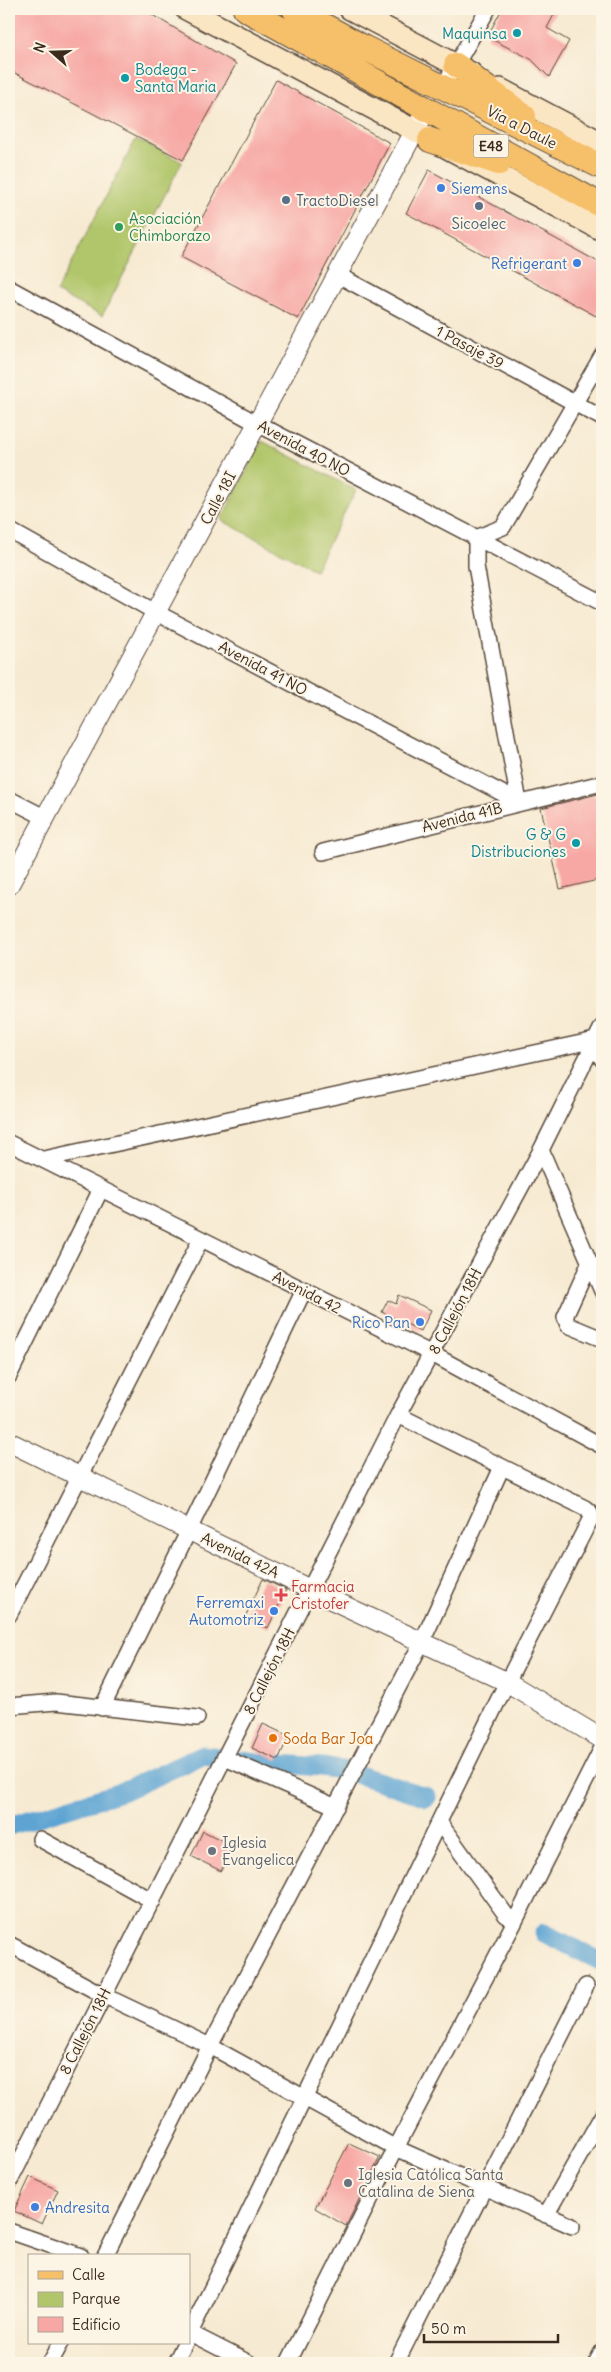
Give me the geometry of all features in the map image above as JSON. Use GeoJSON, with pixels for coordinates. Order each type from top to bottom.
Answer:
{"type":"FeatureCollection","features":[{"type":"Feature","properties":{"kind":"main road","name":"E48"},"geometry":{"type":"LineString","coordinates":[[186,9],[602,230]]}},
{"type":"Feature","properties":{"kind":"main road","name":"E48"},"geometry":{"type":"LineString","coordinates":[[245,9],[426,110]]}},
{"type":"Feature","properties":{"kind":"main road","name":"E48"},"geometry":{"type":"LineString","coordinates":[[294,9],[362,47],[443,87]]}},
{"type":"Feature","properties":{"kind":"main road","name":"Vía a Daule"},"geometry":{"type":"LineString","coordinates":[[350,9],[602,143]]}},
{"type":"Feature","properties":{"kind":"main road"},"geometry":{"type":"LineString","coordinates":[[456,65],[574,153]]}},
{"type":"Feature","properties":{"kind":"main road","name":"Vía a Daule"},"geometry":{"type":"LineString","coordinates":[[443,87],[602,167]]}},
{"type":"Feature","properties":{"kind":"main road","name":"Vía a Daule"},"geometry":{"type":"LineString","coordinates":[[426,110],[602,206]]}},
{"type":"Feature","properties":{"kind":"main road"},"geometry":{"type":"LineString","coordinates":[[422,136],[556,182]]}},
{"type":"Feature","properties":{"kind":"street"},"geometry":{"type":"LineString","coordinates":[[443,87],[488,9]]}},
{"type":"Feature","properties":{"kind":"street","name":"Calle 18I"},"geometry":{"type":"LineString","coordinates":[[9,885],[338,275],[422,136],[426,110]]}},
{"type":"Feature","properties":{"kind":"street","name":"1 Pasaje 39"},"geometry":{"type":"LineString","coordinates":[[338,275],[602,418]]}},
{"type":"Feature","properties":{"kind":"street","name":"Avenida 40 NO"},"geometry":{"type":"LineString","coordinates":[[9,288],[258,424],[602,603]]}},
{"type":"Feature","properties":{"kind":"street"},"geometry":{"type":"LineString","coordinates":[[518,802],[476,566],[476,538],[503,527],[602,356]]}},
{"type":"Feature","properties":{"kind":"street","name":"Avenida 41 NO"},"geometry":{"type":"LineString","coordinates":[[9,530],[157,613],[518,802]]}},
{"type":"Feature","properties":{"kind":"street","name":"Avenida 41B"},"geometry":{"type":"LineString","coordinates":[[323,852],[518,802],[602,783]]}},
{"type":"Feature","properties":{"kind":"street"},"geometry":{"type":"LineString","coordinates":[[9,798],[46,818]]}},
{"type":"Feature","properties":{"kind":"street","name":"8 Callejón 18H"},"geometry":{"type":"LineString","coordinates":[[9,2183],[398,1415],[541,1150],[598,1040],[602,1027]]}},
{"type":"Feature","properties":{"kind":"street"},"geometry":{"type":"LineString","coordinates":[[44,1158],[598,1040],[602,1059]]}},
{"type":"Feature","properties":{"kind":"street","name":"Avenida 42"},"geometry":{"type":"LineString","coordinates":[[9,1144],[44,1158],[101,1189],[432,1354],[602,1446]]}},
{"type":"Feature","properties":{"kind":"street"},"geometry":{"type":"LineString","coordinates":[[541,1150],[602,1291]]}},
{"type":"Feature","properties":{"kind":"street"},"geometry":{"type":"LineString","coordinates":[[9,1376],[101,1189]]}},
{"type":"Feature","properties":{"kind":"street"},"geometry":{"type":"LineString","coordinates":[[9,1615],[78,1476],[201,1239]]}},
{"type":"Feature","properties":{"kind":"street"},"geometry":{"type":"LineString","coordinates":[[590,1262],[565,1317],[568,1325],[602,1339]]}},
{"type":"Feature","properties":{"kind":"street"},"geometry":{"type":"LineString","coordinates":[[102,1708],[190,1530],[304,1290]]}},
{"type":"Feature","properties":{"kind":"street"},"geometry":{"type":"LineString","coordinates":[[190,2328],[195,2306],[304,2099],[508,1682],[591,1518],[590,1512],[585,1508],[398,1415]]}},
{"type":"Feature","properties":{"kind":"street","name":"Avenida 42A"},"geometry":{"type":"LineString","coordinates":[[9,1442],[311,1590],[508,1682],[602,1739]]}},
{"type":"Feature","properties":{"kind":"street"},"geometry":{"type":"LineString","coordinates":[[106,2254],[210,2046],[422,1642],[502,1467]]}},
{"type":"Feature","properties":{"kind":"street"},"geometry":{"type":"LineString","coordinates":[[9,1706],[56,1702],[198,1718]]}},
{"type":"Feature","properties":{"kind":"street"},"geometry":{"type":"LineString","coordinates":[[288,2363],[396,2148],[514,1923],[602,1748]]}},
{"type":"Feature","properties":{"kind":"street"},"geometry":{"type":"LineString","coordinates":[[225,1758],[336,1807]]}},
{"type":"Feature","properties":{"kind":"street"},"geometry":{"type":"LineString","coordinates":[[439,1822],[506,1915],[514,1923]]}},
{"type":"Feature","properties":{"kind":"street"},"geometry":{"type":"LineString","coordinates":[[40,1839],[153,1901]]}},
{"type":"Feature","properties":{"kind":"street"},"geometry":{"type":"LineString","coordinates":[[9,1944],[103,1995],[210,2046],[396,2148],[572,2226]]}},
{"type":"Feature","properties":{"kind":"street"},"geometry":{"type":"LineString","coordinates":[[396,2363],[586,1986]]}},
{"type":"Feature","properties":{"kind":"street"},"geometry":{"type":"LineString","coordinates":[[546,2215],[602,2116]]}},
{"type":"Feature","properties":{"kind":"street"},"geometry":{"type":"LineString","coordinates":[[9,2231],[75,2254]]}},
{"type":"Feature","properties":{"kind":"street"},"geometry":{"type":"LineString","coordinates":[[190,2338],[249,2363]]}},
{"type":"Feature","properties":{"kind":"street"},"geometry":{"type":"LineString","coordinates":[[50,2363],[60,2344]]}},
{"type":"Feature","properties":{"kind":"street"},"geometry":{"type":"LineString","coordinates":[[175,2363],[184,2344]]}},
{"type":"Feature","properties":{"kind":"street"},"geometry":{"type":"LineString","coordinates":[[596,2363],[602,2352]]}},
{"type":"Feature","properties":{"kind":"green space","name":"Asociación Chimborazo"},"geometry":{"type":"Polygon","coordinates":[[[136,139],[182,162],[102,316],[56,292],[136,139]]]}},
{"type":"Feature","properties":{"kind":"green space"},"geometry":{"type":"Polygon","coordinates":[[[262,441],[356,490],[315,570],[221,520],[262,441]]]}},
{"type":"Feature","properties":{"kind":"building","name":"Bodega - Santa Maria"},"geometry":{"type":"Polygon","coordinates":[[[9,9],[142,9],[236,64],[183,160],[9,70],[9,9]]]}},
{"type":"Feature","properties":{"kind":"building","name":"Maquinsa"},"geometry":{"type":"Polygon","coordinates":[[[502,9],[557,9],[547,28],[569,41],[549,77],[531,59],[487,37],[502,9]]]}},
{"type":"Feature","properties":{"kind":"building","name":"TractoDiesel"},"geometry":{"type":"Polygon","coordinates":[[[276,80],[390,143],[298,319],[181,257],[276,80]]]}},
{"type":"Feature","properties":{"kind":"building"},"geometry":{"type":"Polygon","coordinates":[[[429,170],[602,264],[602,304],[596,316],[406,213],[429,170]]]}},
{"type":"Feature","properties":{"kind":"building","name":"G & G Distribuciones"},"geometry":{"type":"Polygon","coordinates":[[[602,793],[602,879],[560,889],[541,808],[602,793]]]}},
{"type":"Feature","properties":{"kind":"building"},"geometry":{"type":"Polygon","coordinates":[[[399,1295],[431,1310],[421,1331],[382,1312],[388,1300],[396,1304],[399,1295]]]}},
{"type":"Feature","properties":{"kind":"building"},"geometry":{"type":"Polygon","coordinates":[[[263,1579],[286,1590],[268,1628],[245,1617],[263,1579]]]}},
{"type":"Feature","properties":{"kind":"building"},"geometry":{"type":"Polygon","coordinates":[[[263,1724],[289,1736],[278,1760],[252,1748],[263,1724]]]}},
{"type":"Feature","properties":{"kind":"building","name":"Iglesia Evangelica"},"geometry":{"type":"Polygon","coordinates":[[[203,1831],[233,1846],[221,1871],[191,1856],[203,1831]]]}},
{"type":"Feature","properties":{"kind":"building","name":"Iglesia Católica Santa Catalina de Siena"},"geometry":{"type":"Polygon","coordinates":[[[349,2143],[380,2157],[346,2226],[315,2208],[349,2143]]]}},
{"type":"Feature","properties":{"kind":"building"},"geometry":{"type":"Polygon","coordinates":[[[30,2177],[58,2190],[42,2224],[14,2211],[30,2177]]]}},
{"type":"Feature","properties":{"kind":"waterway"},"geometry":{"type":"LineString","coordinates":[[9,1826],[121,1792],[203,1755],[347,1771],[427,1797]]}},
{"type":"Feature","properties":{"kind":"waterway"},"geometry":{"type":"LineString","coordinates":[[544,1933],[602,1962]]}},
{"type":"Feature","properties":{"kind":"place","name":"Maquinsa"},"geometry":{"type":"Point","coordinates":[517,33]}},
{"type":"Feature","properties":{"kind":"place","name":"Bodega - Santa Maria"},"geometry":{"type":"Point","coordinates":[125,78]}},
{"type":"Feature","properties":{"kind":"place","name":"Siemens"},"geometry":{"type":"Point","coordinates":[441,188]}},
{"type":"Feature","properties":{"kind":"place","name":"TractoDiesel"},"geometry":{"type":"Point","coordinates":[286,200]}},
{"type":"Feature","properties":{"kind":"place","name":"Sicoelec"},"geometry":{"type":"Point","coordinates":[479,206]}},
{"type":"Feature","properties":{"kind":"place","name":"Asociación Chimborazo"},"geometry":{"type":"Point","coordinates":[119,227]}},
{"type":"Feature","properties":{"kind":"place","name":"Refrigerant"},"geometry":{"type":"Point","coordinates":[577,263]}},
{"type":"Feature","properties":{"kind":"place","name":"G & G Distribuciones"},"geometry":{"type":"Point","coordinates":[576,843]}},
{"type":"Feature","properties":{"kind":"place","name":"Rico Pan"},"geometry":{"type":"Point","coordinates":[420,1322]}},
{"type":"Feature","properties":{"kind":"place","name":"Farmacia Cristofer"},"geometry":{"type":"Point","coordinates":[281,1595]}},
{"type":"Feature","properties":{"kind":"place","name":"Ferremaxi Automotriz"},"geometry":{"type":"Point","coordinates":[274,1611]}},
{"type":"Feature","properties":{"kind":"place","name":"Soda Bar Joa"},"geometry":{"type":"Point","coordinates":[273,1738]}},
{"type":"Feature","properties":{"kind":"place","name":"Iglesia Evangelica"},"geometry":{"type":"Point","coordinates":[212,1851]}},
{"type":"Feature","properties":{"kind":"place","name":"Iglesia Católica Santa Catalina de Siena"},"geometry":{"type":"Point","coordinates":[348,2183]}},
{"type":"Feature","properties":{"kind":"place","name":"Andresita"},"geometry":{"type":"Point","coordinates":[35,2207]}}]}
